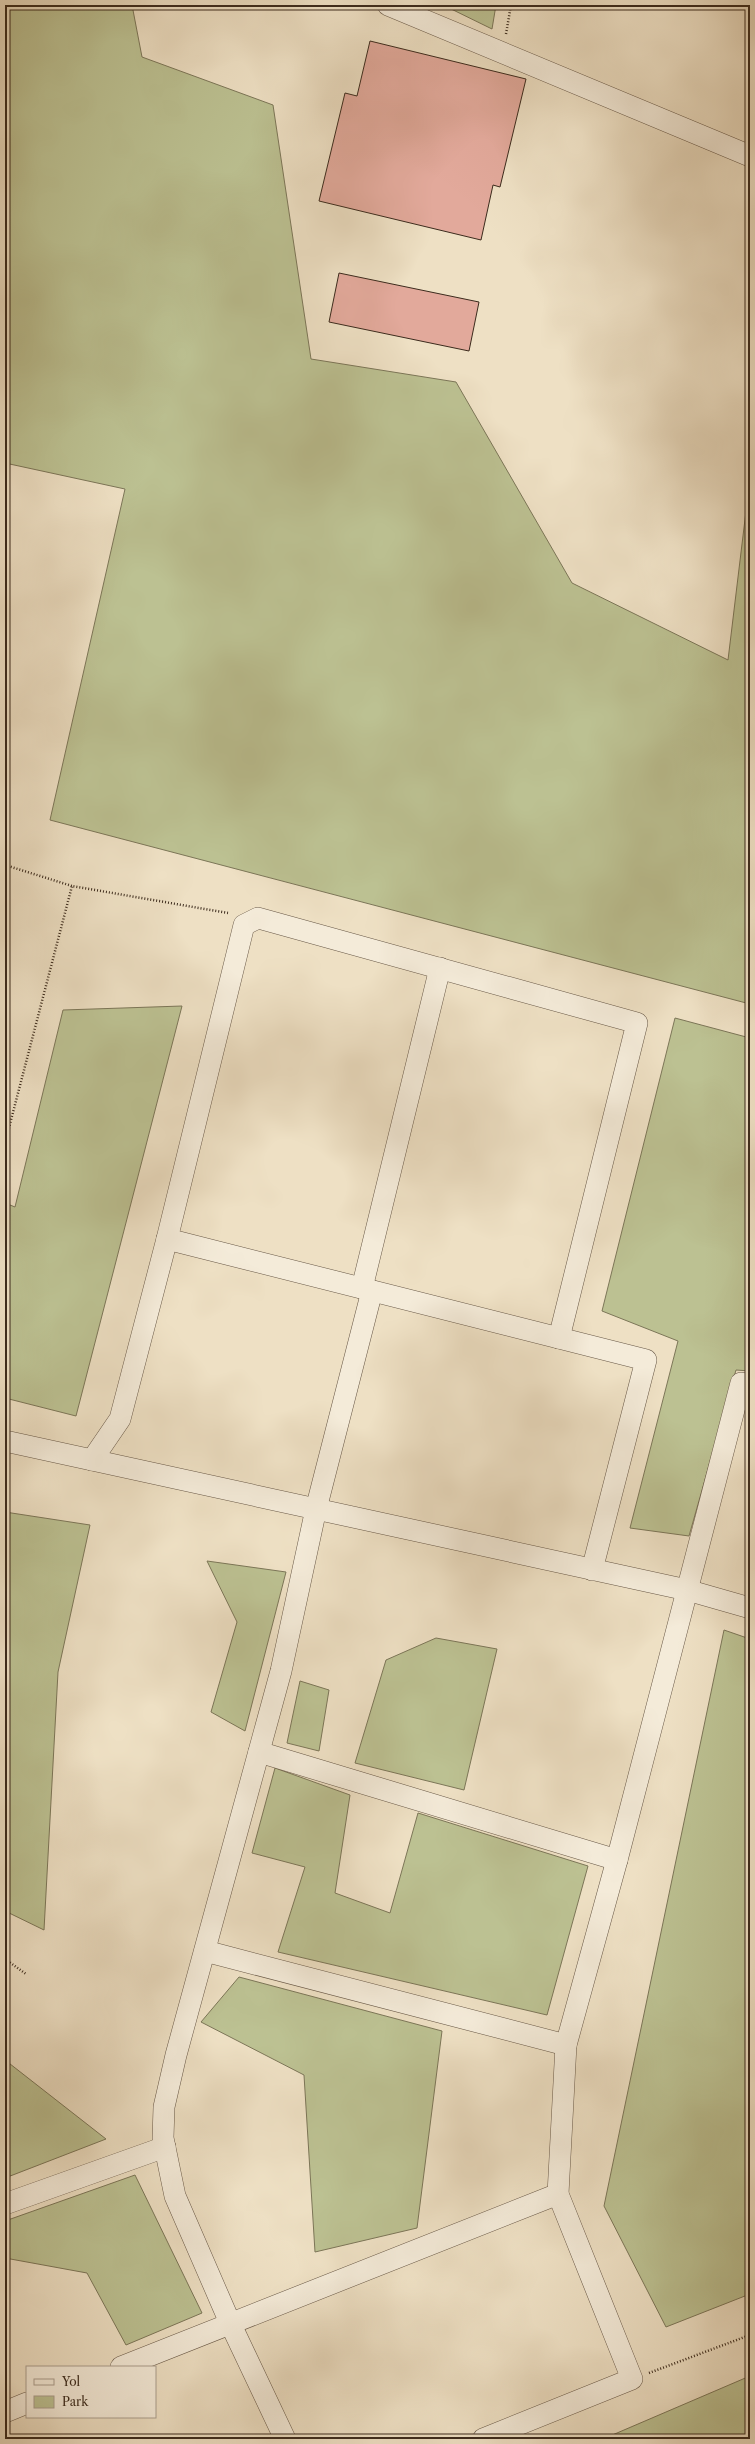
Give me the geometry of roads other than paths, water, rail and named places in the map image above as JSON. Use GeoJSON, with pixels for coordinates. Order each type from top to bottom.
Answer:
{"type":"FeatureCollection","features":[{"type":"Feature","properties":{"kind":"street"},"geometry":{"type":"LineString","coordinates":[[388,5],[750,156]]}},
{"type":"Feature","properties":{"kind":"street"},"geometry":{"type":"LineString","coordinates":[[92,1460],[120,1419],[167,1239],[244,925],[258,918],[637,1023],[558,1338]]}},
{"type":"Feature","properties":{"kind":"street"},"geometry":{"type":"LineString","coordinates":[[285,2439],[231,2325],[175,2196],[163,2138],[164,2106],[281,1671],[316,1509],[440,968]]}},
{"type":"Feature","properties":{"kind":"street"},"geometry":{"type":"LineString","coordinates":[[167,1239],[646,1360],[592,1570]]}},
{"type":"Feature","properties":{"kind":"street"},"geometry":{"type":"LineString","coordinates":[[483,2439],[632,2379],[558,2194],[566,2046],[617,1860],[740,1383],[750,1385]]}},
{"type":"Feature","properties":{"kind":"street"},"geometry":{"type":"LineString","coordinates":[[5,1441],[686,1590],[750,1608]]}},
{"type":"Feature","properties":{"kind":"street"},"geometry":{"type":"LineString","coordinates":[[259,1752],[617,1860]]}},
{"type":"Feature","properties":{"kind":"street"},"geometry":{"type":"LineString","coordinates":[[205,1951],[566,2046]]}},
{"type":"Feature","properties":{"kind":"street"},"geometry":{"type":"LineString","coordinates":[[5,2204],[165,2147]]}},
{"type":"Feature","properties":{"kind":"street"},"geometry":{"type":"LineString","coordinates":[[124,2366],[231,2325],[558,2194]]}},
{"type":"Feature","properties":{"kind":"street"},"geometry":{"type":"LineString","coordinates":[[5,2412],[26,2404]]}}]}
